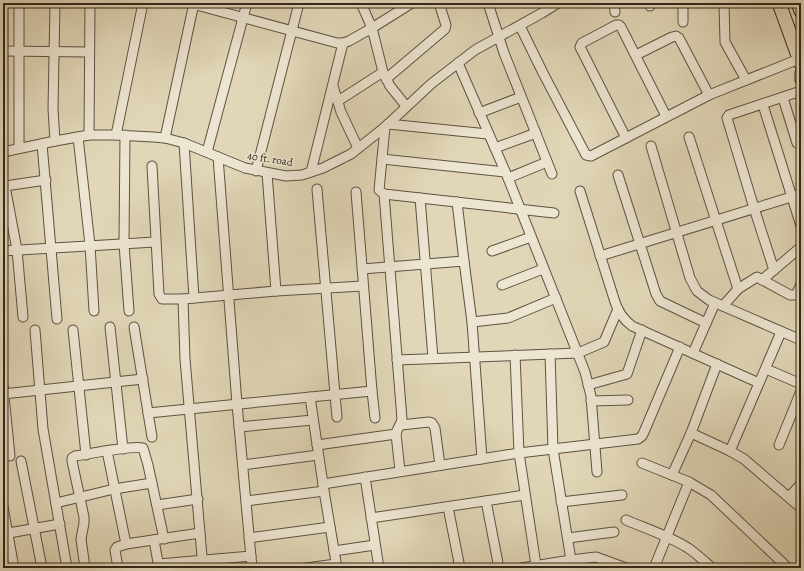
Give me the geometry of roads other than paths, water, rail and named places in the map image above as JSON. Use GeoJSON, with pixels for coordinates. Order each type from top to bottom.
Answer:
{"type":"FeatureCollection","features":[{"type":"Feature","properties":{"kind":"highway"},"geometry":{"type":"LineString","coordinates":[[779,3],[800,62]]}},
{"type":"Feature","properties":{"kind":"highway"},"geometry":{"type":"LineString","coordinates":[[798,3],[801,11]]}},
{"type":"Feature","properties":{"kind":"main road"},"geometry":{"type":"LineString","coordinates":[[801,73],[801,80]]}},
{"type":"Feature","properties":{"kind":"street"},"geometry":{"type":"LineString","coordinates":[[19,3],[19,148]]}},
{"type":"Feature","properties":{"kind":"street"},"geometry":{"type":"LineString","coordinates":[[55,3],[53,109],[55,141]]}},
{"type":"Feature","properties":{"kind":"street"},"geometry":{"type":"LineString","coordinates":[[89,135],[90,3]]}},
{"type":"Feature","properties":{"kind":"street"},"geometry":{"type":"LineString","coordinates":[[129,311],[124,244],[120,135],[143,3]]}},
{"type":"Feature","properties":{"kind":"street"},"geometry":{"type":"LineString","coordinates":[[165,138],[192,3],[337,43],[344,43],[372,28],[412,3]]}},
{"type":"Feature","properties":{"kind":"street"},"geometry":{"type":"LineString","coordinates":[[207,152],[247,3]]}},
{"type":"Feature","properties":{"kind":"street"},"geometry":{"type":"LineString","coordinates":[[256,171],[299,3]]}},
{"type":"Feature","properties":{"kind":"street"},"geometry":{"type":"LineString","coordinates":[[361,3],[372,28],[385,76],[396,95],[406,106]]}},
{"type":"Feature","properties":{"kind":"street"},"geometry":{"type":"LineString","coordinates":[[338,101],[385,76],[445,29],[446,25],[439,3]]}},
{"type":"Feature","properties":{"kind":"street"},"geometry":{"type":"LineString","coordinates":[[488,3],[521,97],[552,174]]}},
{"type":"Feature","properties":{"kind":"street","name":"40 ft. road"},"geometry":{"type":"LineString","coordinates":[[3,152],[89,135],[120,135],[165,138],[207,152],[238,166],[256,171],[293,176],[311,172],[333,164],[358,148],[387,126],[430,84],[475,50],[520,26],[558,3]]}},
{"type":"Feature","properties":{"kind":"street"},"geometry":{"type":"LineString","coordinates":[[683,3],[683,22]]}},
{"type":"Feature","properties":{"kind":"street"},"geometry":{"type":"LineString","coordinates":[[724,3],[726,42],[746,80]]}},
{"type":"Feature","properties":{"kind":"street"},"geometry":{"type":"LineString","coordinates":[[626,138],[580,47],[582,43],[618,24],[636,55],[666,116]]}},
{"type":"Feature","properties":{"kind":"street"},"geometry":{"type":"LineString","coordinates":[[520,26],[586,155],[591,156],[666,116],[710,95],[746,80],[800,62]]}},
{"type":"Feature","properties":{"kind":"street"},"geometry":{"type":"LineString","coordinates":[[636,55],[676,36],[679,38],[710,95]]}},
{"type":"Feature","properties":{"kind":"street"},"geometry":{"type":"LineString","coordinates":[[311,172],[344,43]]}},
{"type":"Feature","properties":{"kind":"street"},"geometry":{"type":"LineString","coordinates":[[3,51],[89,52]]}},
{"type":"Feature","properties":{"kind":"street"},"geometry":{"type":"LineString","coordinates":[[458,63],[495,148],[578,353],[592,401],[597,472]]}},
{"type":"Feature","properties":{"kind":"street"},"geometry":{"type":"LineString","coordinates":[[333,86],[358,148]]}},
{"type":"Feature","properties":{"kind":"street"},"geometry":{"type":"LineString","coordinates":[[774,270],[727,118],[729,115],[763,105],[801,91]]}},
{"type":"Feature","properties":{"kind":"street"},"geometry":{"type":"LineString","coordinates":[[479,113],[521,97]]}},
{"type":"Feature","properties":{"kind":"street"},"geometry":{"type":"LineString","coordinates":[[783,98],[797,143]]}},
{"type":"Feature","properties":{"kind":"street"},"geometry":{"type":"LineString","coordinates":[[763,105],[797,195],[801,226]]}},
{"type":"Feature","properties":{"kind":"street"},"geometry":{"type":"LineString","coordinates":[[488,134],[387,126],[379,190],[384,194],[554,213]]}},
{"type":"Feature","properties":{"kind":"street"},"geometry":{"type":"LineString","coordinates":[[495,148],[536,133]]}},
{"type":"Feature","properties":{"kind":"street"},"geometry":{"type":"LineString","coordinates":[[78,137],[90,245],[94,311]]}},
{"type":"Feature","properties":{"kind":"street"},"geometry":{"type":"LineString","coordinates":[[689,137],[738,289]]}},
{"type":"Feature","properties":{"kind":"street"},"geometry":{"type":"LineString","coordinates":[[42,144],[57,319]]}},
{"type":"Feature","properties":{"kind":"street"},"geometry":{"type":"LineString","coordinates":[[184,144],[194,298]]}},
{"type":"Feature","properties":{"kind":"street"},"geometry":{"type":"LineString","coordinates":[[651,146],[693,285],[702,296],[801,340]]}},
{"type":"Feature","properties":{"kind":"street"},"geometry":{"type":"LineString","coordinates":[[218,157],[230,294],[237,404],[252,568]]}},
{"type":"Feature","properties":{"kind":"street"},"geometry":{"type":"LineString","coordinates":[[382,159],[506,175],[547,162]]}},
{"type":"Feature","properties":{"kind":"street"},"geometry":{"type":"LineString","coordinates":[[152,166],[155,242],[160,297],[162,299],[169,300],[230,294],[363,286]]}},
{"type":"Feature","properties":{"kind":"street"},"geometry":{"type":"LineString","coordinates":[[268,173],[276,291]]}},
{"type":"Feature","properties":{"kind":"street"},"geometry":{"type":"LineString","coordinates":[[618,175],[652,286],[660,301],[706,323]]}},
{"type":"Feature","properties":{"kind":"street"},"geometry":{"type":"LineString","coordinates":[[23,318],[18,250],[6,186],[46,180]]}},
{"type":"Feature","properties":{"kind":"street"},"geometry":{"type":"LineString","coordinates":[[317,189],[337,417]]}},
{"type":"Feature","properties":{"kind":"street"},"geometry":{"type":"LineString","coordinates":[[580,191],[618,309],[627,322],[759,382]]}},
{"type":"Feature","properties":{"kind":"street"},"geometry":{"type":"LineString","coordinates":[[356,192],[375,418]]}},
{"type":"Feature","properties":{"kind":"street"},"geometry":{"type":"LineString","coordinates":[[384,194],[402,419],[401,425],[396,434],[400,471]]}},
{"type":"Feature","properties":{"kind":"street"},"geometry":{"type":"LineString","coordinates":[[600,256],[797,195]]}},
{"type":"Feature","properties":{"kind":"street"},"geometry":{"type":"LineString","coordinates":[[420,198],[424,264],[433,358]]}},
{"type":"Feature","properties":{"kind":"street"},"geometry":{"type":"LineString","coordinates":[[457,202],[472,322],[482,459]]}},
{"type":"Feature","properties":{"kind":"street"},"geometry":{"type":"LineString","coordinates":[[492,251],[531,236]]}},
{"type":"Feature","properties":{"kind":"street"},"geometry":{"type":"LineString","coordinates":[[3,251],[155,242]]}},
{"type":"Feature","properties":{"kind":"street"},"geometry":{"type":"LineString","coordinates":[[762,280],[801,247]]}},
{"type":"Feature","properties":{"kind":"street"},"geometry":{"type":"LineString","coordinates":[[362,269],[464,261]]}},
{"type":"Feature","properties":{"kind":"street"},"geometry":{"type":"LineString","coordinates":[[502,285],[543,269]]}},
{"type":"Feature","properties":{"kind":"street"},"geometry":{"type":"LineString","coordinates":[[693,353],[706,323],[719,304],[738,289],[757,277],[793,296],[796,295],[801,284]]}},
{"type":"Feature","properties":{"kind":"street"},"geometry":{"type":"LineString","coordinates":[[472,322],[508,318],[556,298]]}},
{"type":"Feature","properties":{"kind":"street"},"geometry":{"type":"LineString","coordinates":[[183,299],[185,359],[203,564]]}},
{"type":"Feature","properties":{"kind":"street"},"geometry":{"type":"LineString","coordinates":[[397,360],[578,353],[604,342],[618,309]]}},
{"type":"Feature","properties":{"kind":"street"},"geometry":{"type":"LineString","coordinates":[[110,327],[123,449]]}},
{"type":"Feature","properties":{"kind":"street"},"geometry":{"type":"LineString","coordinates":[[134,327],[152,437]]}},
{"type":"Feature","properties":{"kind":"street"},"geometry":{"type":"LineString","coordinates":[[35,330],[44,435],[68,568]]}},
{"type":"Feature","properties":{"kind":"street"},"geometry":{"type":"LineString","coordinates":[[73,330],[86,454]]}},
{"type":"Feature","properties":{"kind":"street"},"geometry":{"type":"LineString","coordinates":[[588,385],[627,374],[642,330]]}},
{"type":"Feature","properties":{"kind":"street"},"geometry":{"type":"LineString","coordinates":[[730,451],[781,332]]}},
{"type":"Feature","properties":{"kind":"street"},"geometry":{"type":"LineString","coordinates":[[246,501],[400,471],[519,453],[634,440],[642,436],[680,347]]}},
{"type":"Feature","properties":{"kind":"street"},"geometry":{"type":"LineString","coordinates":[[550,354],[553,449],[571,560]]}},
{"type":"Feature","properties":{"kind":"street"},"geometry":{"type":"LineString","coordinates":[[515,355],[519,453],[536,566]]}},
{"type":"Feature","properties":{"kind":"street"},"geometry":{"type":"LineString","coordinates":[[672,475],[718,364]]}},
{"type":"Feature","properties":{"kind":"street"},"geometry":{"type":"LineString","coordinates":[[766,368],[801,384]]}},
{"type":"Feature","properties":{"kind":"street"},"geometry":{"type":"LineString","coordinates":[[10,456],[3,391],[40,390],[143,379]]}},
{"type":"Feature","properties":{"kind":"street"},"geometry":{"type":"LineString","coordinates":[[779,445],[801,391]]}},
{"type":"Feature","properties":{"kind":"street"},"geometry":{"type":"LineString","coordinates":[[148,413],[372,392]]}},
{"type":"Feature","properties":{"kind":"street"},"geometry":{"type":"LineString","coordinates":[[306,568],[336,566],[310,397]]}},
{"type":"Feature","properties":{"kind":"street"},"geometry":{"type":"LineString","coordinates":[[592,401],[628,400]]}},
{"type":"Feature","properties":{"kind":"street"},"geometry":{"type":"LineString","coordinates":[[239,426],[313,420]]}},
{"type":"Feature","properties":{"kind":"street"},"geometry":{"type":"LineString","coordinates":[[401,425],[432,423],[435,428],[440,465]]}},
{"type":"Feature","properties":{"kind":"street"},"geometry":{"type":"LineString","coordinates":[[691,432],[744,459],[801,508]]}},
{"type":"Feature","properties":{"kind":"street"},"geometry":{"type":"LineString","coordinates":[[317,445],[396,434]]}},
{"type":"Feature","properties":{"kind":"street"},"geometry":{"type":"LineString","coordinates":[[85,568],[81,539],[84,517],[72,458],[75,456],[123,449],[143,448],[145,451],[164,539]]}},
{"type":"Feature","properties":{"kind":"street"},"geometry":{"type":"LineString","coordinates":[[107,451],[126,544]]}},
{"type":"Feature","properties":{"kind":"street"},"geometry":{"type":"LineString","coordinates":[[243,465],[318,455]]}},
{"type":"Feature","properties":{"kind":"street"},"geometry":{"type":"LineString","coordinates":[[21,461],[42,568]]}},
{"type":"Feature","properties":{"kind":"street"},"geometry":{"type":"LineString","coordinates":[[642,464],[689,482],[712,495],[788,568]]}},
{"type":"Feature","properties":{"kind":"street"},"geometry":{"type":"LineString","coordinates":[[365,477],[379,568]]}},
{"type":"Feature","properties":{"kind":"street"},"geometry":{"type":"LineString","coordinates":[[654,568],[689,482]]}},
{"type":"Feature","properties":{"kind":"street"},"geometry":{"type":"LineString","coordinates":[[56,503],[114,489],[152,483]]}},
{"type":"Feature","properties":{"kind":"street"},"geometry":{"type":"LineString","coordinates":[[789,497],[801,484]]}},
{"type":"Feature","properties":{"kind":"street"},"geometry":{"type":"LineString","coordinates":[[371,518],[525,495]]}},
{"type":"Feature","properties":{"kind":"street"},"geometry":{"type":"LineString","coordinates":[[561,502],[622,495]]}},
{"type":"Feature","properties":{"kind":"street"},"geometry":{"type":"LineString","coordinates":[[157,505],[198,499]]}},
{"type":"Feature","properties":{"kind":"street"},"geometry":{"type":"LineString","coordinates":[[486,501],[499,568]]}},
{"type":"Feature","properties":{"kind":"street"},"geometry":{"type":"LineString","coordinates":[[3,507],[5,533],[14,568]]}},
{"type":"Feature","properties":{"kind":"street"},"geometry":{"type":"LineString","coordinates":[[448,507],[460,568]]}},
{"type":"Feature","properties":{"kind":"street"},"geometry":{"type":"LineString","coordinates":[[626,520],[667,537],[688,548],[712,568]]}},
{"type":"Feature","properties":{"kind":"street"},"geometry":{"type":"LineString","coordinates":[[5,533],[60,524]]}},
{"type":"Feature","properties":{"kind":"street"},"geometry":{"type":"LineString","coordinates":[[249,538],[330,527]]}},
{"type":"Feature","properties":{"kind":"street"},"geometry":{"type":"LineString","coordinates":[[568,538],[614,532]]}},
{"type":"Feature","properties":{"kind":"street"},"geometry":{"type":"LineString","coordinates":[[118,568],[115,550],[117,547],[126,544],[200,533]]}},
{"type":"Feature","properties":{"kind":"street"},"geometry":{"type":"LineString","coordinates":[[154,540],[159,566],[203,564],[251,556]]}},
{"type":"Feature","properties":{"kind":"street"},"geometry":{"type":"LineString","coordinates":[[334,551],[375,545]]}},
{"type":"Feature","properties":{"kind":"street"},"geometry":{"type":"LineString","coordinates":[[521,568],[596,557],[626,568]]}}]}
